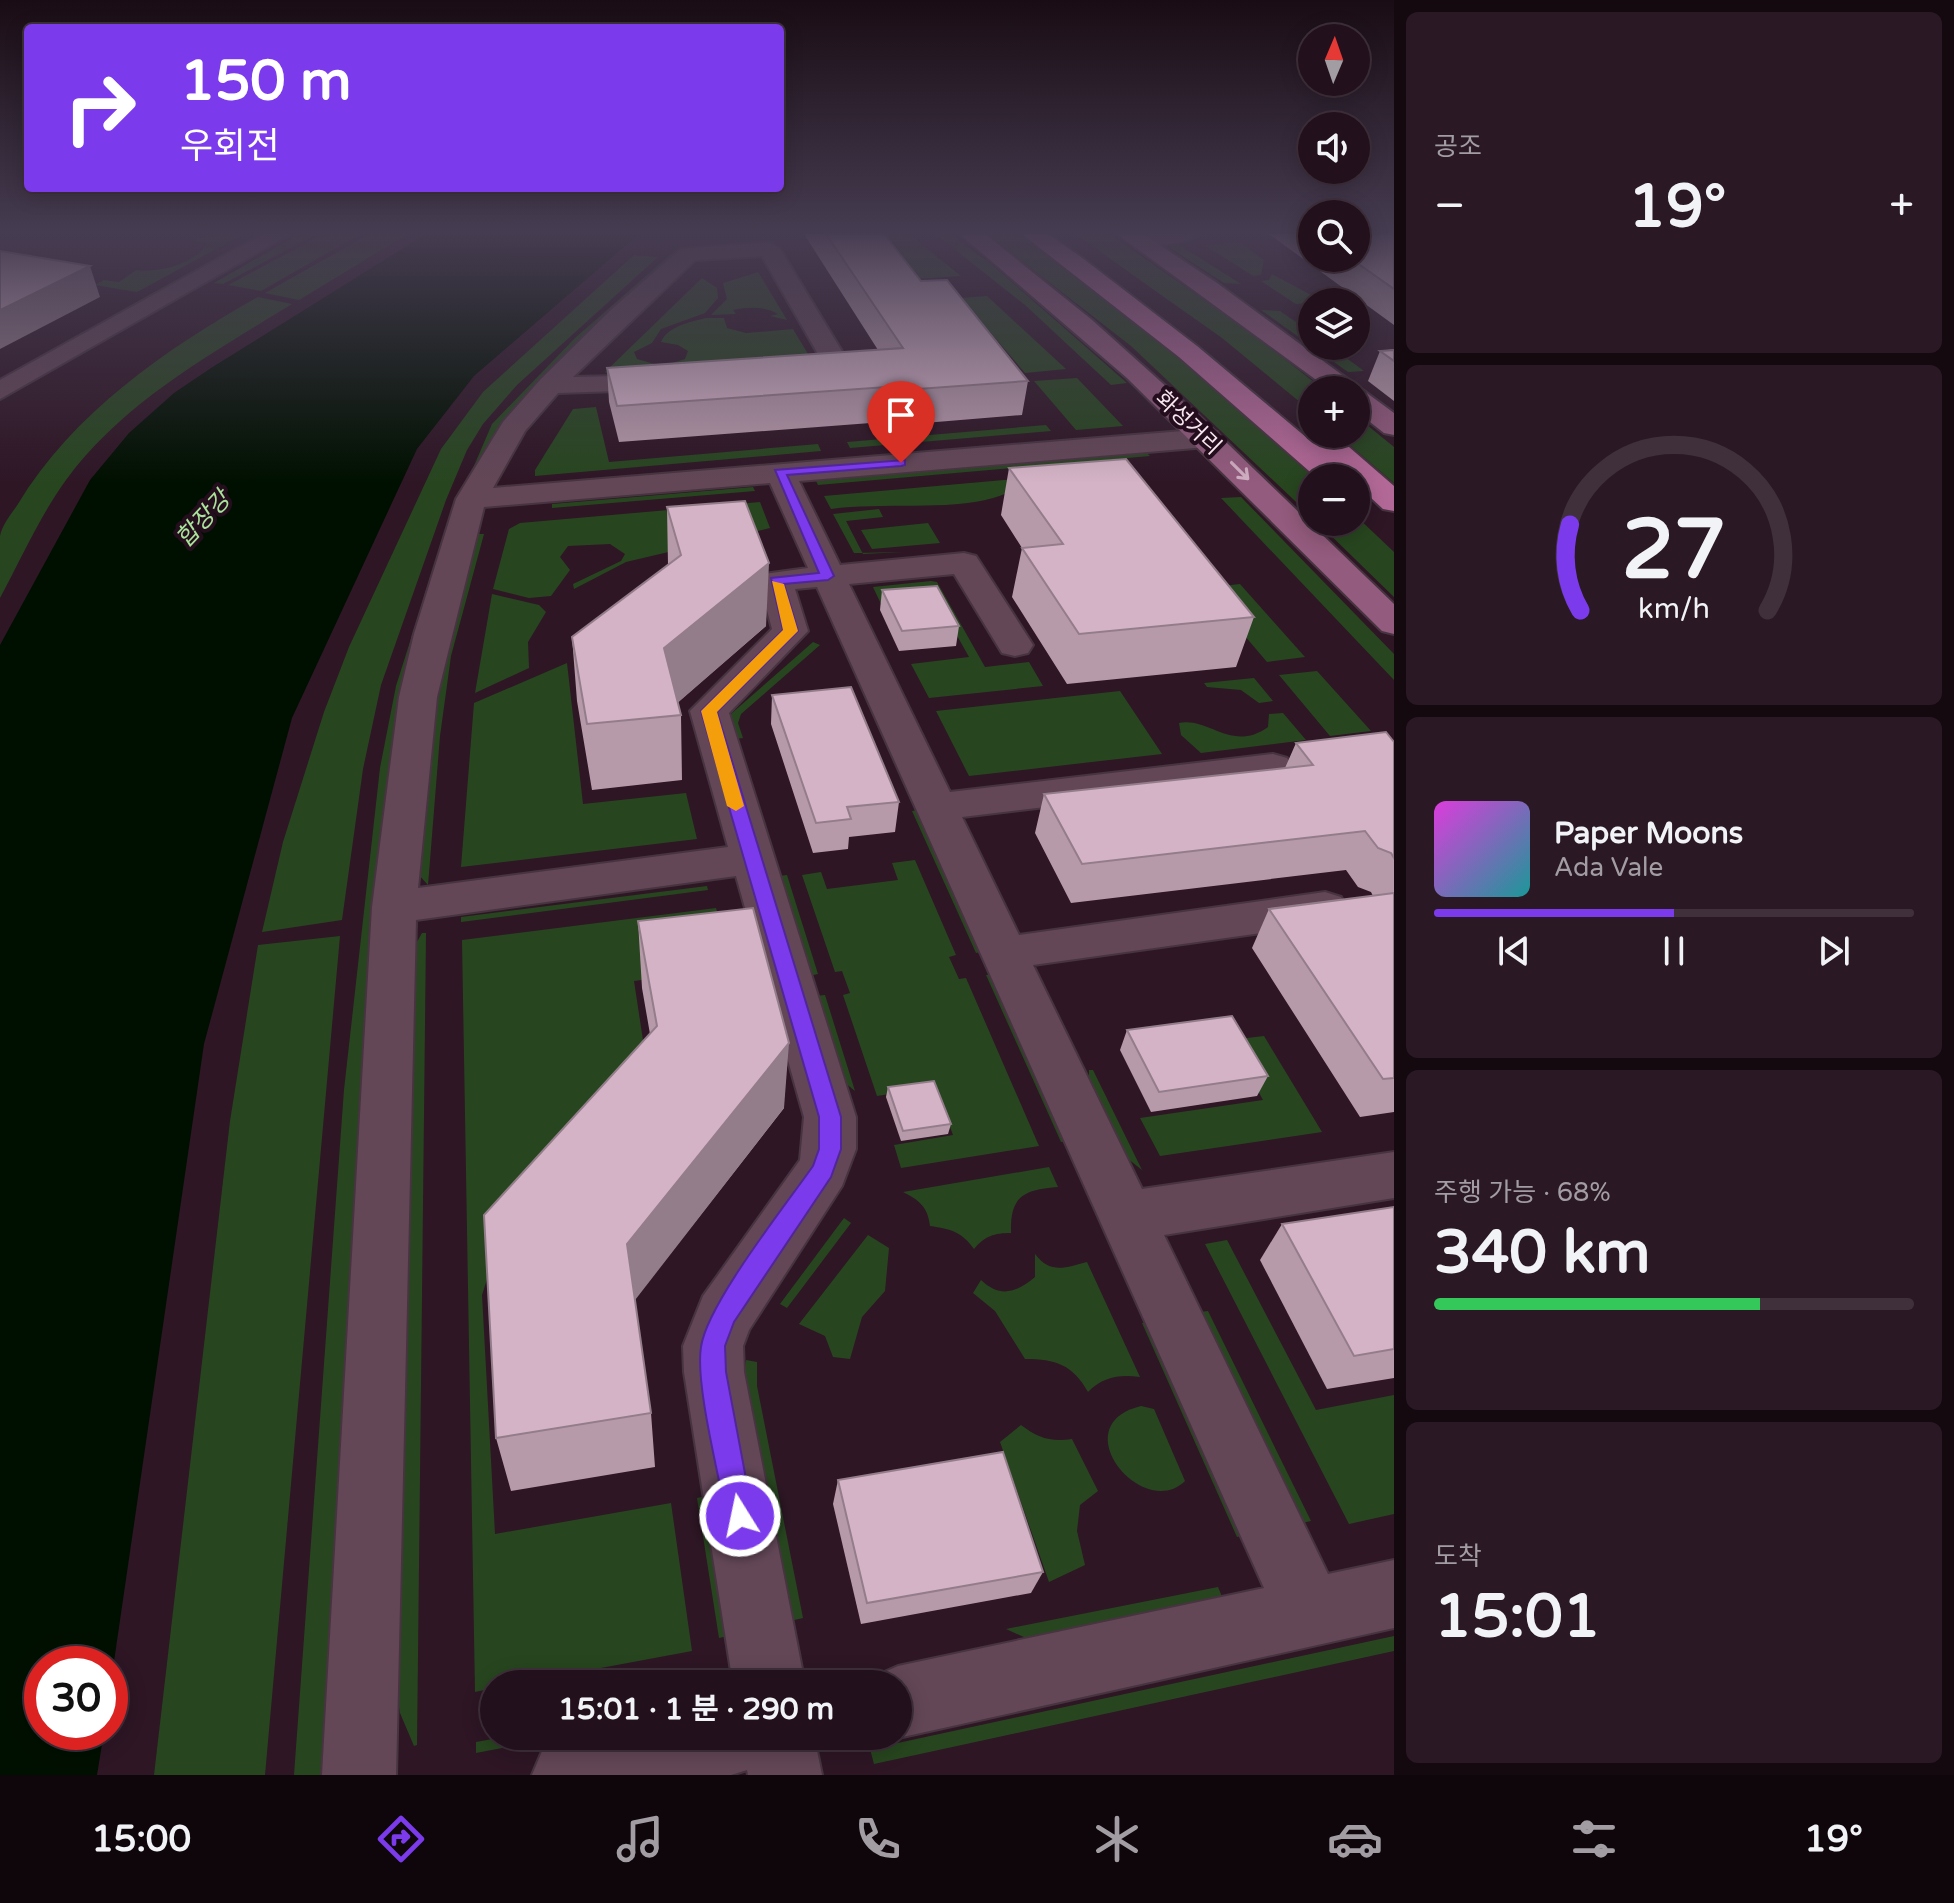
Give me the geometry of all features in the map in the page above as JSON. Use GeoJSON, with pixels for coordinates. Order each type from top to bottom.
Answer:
{"type":"FeatureCollection","features":[{"type":"Feature","properties":{"kind":"highway","name":"화성거리"},"geometry":{"type":"LineString","coordinates":[[1147,317],[1319,464]]}},
{"type":"Feature","properties":{"kind":"highway"},"geometry":{"type":"LineString","coordinates":[[1174,317],[1298,419]]}},
{"type":"Feature","properties":{"kind":"highway"},"geometry":{"type":"LineString","coordinates":[[1332,448],[1394,502]]}},
{"type":"Feature","properties":{"kind":"highway"},"geometry":{"type":"LineString","coordinates":[[1370,510],[1394,531]]}},
{"type":"Feature","properties":{"kind":"main road","name":"화성거리"},"geometry":{"type":"LineString","coordinates":[[1075,317],[1207,438],[1394,624]]}},
{"type":"Feature","properties":{"kind":"main road"},"geometry":{"type":"LineString","coordinates":[[1249,317],[1328,376]]}},
{"type":"Feature","properties":{"kind":"main road"},"geometry":{"type":"LineString","coordinates":[[1370,408],[1394,427]]}},
{"type":"Feature","properties":{"kind":"street"},"geometry":{"type":"LineString","coordinates":[[0,391],[132,317]]}},
{"type":"Feature","properties":{"kind":"street"},"geometry":{"type":"LineString","coordinates":[[359,1775],[394,907],[421,685],[471,499],[513,428],[550,385],[618,317]]}},
{"type":"Feature","properties":{"kind":"street"},"geometry":{"type":"LineString","coordinates":[[765,375],[828,370],[836,363],[809,317]]}},
{"type":"Feature","properties":{"kind":"street"},"geometry":{"type":"LineString","coordinates":[[550,385],[603,387],[688,381]]}},
{"type":"Feature","properties":{"kind":"street"},"geometry":{"type":"LineString","coordinates":[[471,499],[1207,438]]}},
{"type":"Feature","properties":{"kind":"street"},"geometry":{"type":"LineString","coordinates":[[780,472],[1311,1613]]}},
{"type":"Feature","properties":{"kind":"street"},"geometry":{"type":"LineString","coordinates":[[767,1670],[714,1372],[713,1346],[724,1316],[823,1170],[830,1149],[830,1117],[709,711],[790,631],[776,581],[964,563],[1015,645]]}},
{"type":"Feature","properties":{"kind":"street"},"geometry":{"type":"LineString","coordinates":[[934,807],[1273,767]]}},
{"type":"Feature","properties":{"kind":"street"},"geometry":{"type":"LineString","coordinates":[[394,907],[752,859]]}},
{"type":"Feature","properties":{"kind":"street"},"geometry":{"type":"LineString","coordinates":[[1003,956],[1040,946],[1352,904]]}},
{"type":"Feature","properties":{"kind":"street"},"geometry":{"type":"LineString","coordinates":[[1127,1216],[1394,1175]]}},
{"type":"Feature","properties":{"kind":"street"},"geometry":{"type":"LineString","coordinates":[[912,1699],[1394,1594]]}},
{"type":"Feature","properties":{"kind":"street"},"geometry":{"type":"LineString","coordinates":[[569,1775],[680,1750]]}},
{"type":"Feature","properties":{"kind":"street"},"geometry":{"type":"LineString","coordinates":[[780,1750],[785,1775]]}},
{"type":"Feature","properties":{"kind":"green space"},"geometry":{"type":"Polygon","coordinates":[[[224,317],[271,317],[141,403],[89,452],[66,480],[39,523],[0,598],[0,536],[10,515],[40,471],[66,440],[124,386],[224,317]]]}},
{"type":"Feature","properties":{"kind":"green space"},"geometry":{"type":"Polygon","coordinates":[[[566,317],[592,317],[517,385],[483,424],[467,450],[446,500],[381,685],[363,769],[342,920],[262,932],[283,842],[324,712],[349,647],[441,449],[483,392],[566,317]]]}},
{"type":"Feature","properties":{"kind":"green space"},"geometry":{"type":"Polygon","coordinates":[[[599,317],[607,317],[539,381],[499,430],[452,532],[326,1775],[294,1775],[344,1090],[380,768],[396,686],[442,540],[492,424],[599,317]]]}},
{"type":"Feature","properties":{"kind":"green space"},"geometry":{"type":"Polygon","coordinates":[[[662,317],[694,317],[661,329],[652,343],[634,352],[637,359],[658,365],[605,372],[662,317]]]}},
{"type":"Feature","properties":{"kind":"green space"},"geometry":{"type":"Polygon","coordinates":[[[977,317],[1010,317],[1066,369],[1025,373],[977,317]]]}},
{"type":"Feature","properties":{"kind":"green space"},"geometry":{"type":"Polygon","coordinates":[[[1038,317],[1052,317],[1127,383],[1111,385],[1038,317]]]}},
{"type":"Feature","properties":{"kind":"green space"},"geometry":{"type":"Polygon","coordinates":[[[1094,317],[1131,317],[1215,386],[1300,464],[1298,504],[1131,346],[1094,317]]]}},
{"type":"Feature","properties":{"kind":"green space"},"geometry":{"type":"Polygon","coordinates":[[[1192,317],[1228,317],[1306,376],[1298,376],[1298,400],[1192,317]]]}},
{"type":"Feature","properties":{"kind":"green space"},"geometry":{"type":"Polygon","coordinates":[[[1271,317],[1288,317],[1298,323],[1298,336],[1271,317]]]}},
{"type":"Feature","properties":{"kind":"green space"},"geometry":{"type":"Polygon","coordinates":[[[706,318],[724,318],[727,328],[746,333],[793,329],[811,359],[669,364],[685,359],[688,351],[678,345],[661,342],[664,337],[680,326],[706,318]]]}},
{"type":"Feature","properties":{"kind":"green space"},"geometry":{"type":"Polygon","coordinates":[[[1331,360],[1349,360],[1364,371],[1348,372],[1331,360]]]}},
{"type":"Feature","properties":{"kind":"green space"},"geometry":{"type":"Polygon","coordinates":[[[1077,378],[1123,426],[1076,430],[1034,381],[1077,378]]]}},
{"type":"Feature","properties":{"kind":"green space"},"geometry":{"type":"Polygon","coordinates":[[[596,407],[609,462],[818,444],[821,451],[535,476],[535,470],[573,409],[596,407]]]}},
{"type":"Feature","properties":{"kind":"green space"},"geometry":{"type":"Polygon","coordinates":[[[1046,425],[1051,431],[850,448],[847,442],[1046,425]]]}},
{"type":"Feature","properties":{"kind":"green space"},"geometry":{"type":"Polygon","coordinates":[[[1370,427],[1394,447],[1394,483],[1353,448],[1370,448],[1370,427]]]}},
{"type":"Feature","properties":{"kind":"green space"},"geometry":{"type":"Polygon","coordinates":[[[1147,453],[1150,456],[818,485],[816,481],[1147,453]]]}},
{"type":"Feature","properties":{"kind":"green space"},"geometry":{"type":"Polygon","coordinates":[[[1037,477],[999,496],[955,504],[831,509],[824,496],[1037,477]]]}},
{"type":"Feature","properties":{"kind":"green space"},"geometry":{"type":"Polygon","coordinates":[[[753,487],[755,491],[552,508],[552,504],[753,487]]]}},
{"type":"Feature","properties":{"kind":"green space"},"geometry":{"type":"Polygon","coordinates":[[[1241,497],[1394,654],[1394,680],[1221,498],[1241,497]]]}},
{"type":"Feature","properties":{"kind":"green space"},"geometry":{"type":"Polygon","coordinates":[[[760,502],[770,528],[626,562],[574,589],[573,584],[621,561],[625,554],[610,544],[568,546],[560,557],[570,570],[551,596],[529,598],[493,589],[509,529],[520,523],[760,502]]]}},
{"type":"Feature","properties":{"kind":"green space"},"geometry":{"type":"Polygon","coordinates":[[[879,509],[883,517],[846,521],[862,553],[854,553],[833,514],[879,509]]]}},
{"type":"Feature","properties":{"kind":"green space"},"geometry":{"type":"Polygon","coordinates":[[[928,523],[940,543],[872,549],[861,530],[928,523]]]}},
{"type":"Feature","properties":{"kind":"green space"},"geometry":{"type":"Polygon","coordinates":[[[1370,529],[1394,552],[1394,597],[1331,536],[1370,536],[1370,529]]]}},
{"type":"Feature","properties":{"kind":"green space"},"geometry":{"type":"Polygon","coordinates":[[[476,534],[484,534],[451,656],[440,736],[428,885],[419,875],[436,696],[476,534]]]}},
{"type":"Feature","properties":{"kind":"green space"},"geometry":{"type":"Polygon","coordinates":[[[937,582],[985,667],[1029,662],[1043,686],[929,698],[911,664],[969,657],[937,600],[882,606],[873,587],[937,582]]]}},
{"type":"Feature","properties":{"kind":"green space"},"geometry":{"type":"Polygon","coordinates":[[[1240,584],[1305,657],[1267,662],[1204,588],[1240,584]]]}},
{"type":"Feature","properties":{"kind":"green space"},"geometry":{"type":"Polygon","coordinates":[[[492,594],[539,605],[546,612],[528,642],[529,668],[475,693],[492,594]]]}},
{"type":"Feature","properties":{"kind":"green space"},"geometry":{"type":"Polygon","coordinates":[[[813,642],[820,645],[741,714],[738,723],[743,738],[735,739],[729,718],[732,713],[813,642]]]}},
{"type":"Feature","properties":{"kind":"green space"},"geometry":{"type":"Polygon","coordinates":[[[567,663],[583,804],[686,793],[697,839],[461,867],[474,703],[567,663]]]}},
{"type":"Feature","properties":{"kind":"green space"},"geometry":{"type":"Polygon","coordinates":[[[1317,671],[1371,731],[1330,736],[1279,675],[1317,671]]]}},
{"type":"Feature","properties":{"kind":"green space"},"geometry":{"type":"Polygon","coordinates":[[[1254,678],[1273,701],[1259,703],[1241,690],[1207,687],[1204,683],[1254,678]]]}},
{"type":"Feature","properties":{"kind":"green space"},"geometry":{"type":"Polygon","coordinates":[[[1120,691],[1162,754],[969,776],[936,711],[1120,691]]]}},
{"type":"Feature","properties":{"kind":"green space"},"geometry":{"type":"Polygon","coordinates":[[[1283,713],[1306,740],[1201,753],[1181,735],[1179,723],[1243,736],[1268,727],[1269,714],[1283,713]]]}},
{"type":"Feature","properties":{"kind":"green space"},"geometry":{"type":"Polygon","coordinates":[[[918,810],[982,952],[976,953],[912,811],[918,810]]]}},
{"type":"Feature","properties":{"kind":"green space"},"geometry":{"type":"Polygon","coordinates":[[[915,860],[956,955],[949,957],[959,979],[966,978],[1039,1146],[901,1168],[894,1145],[953,1135],[935,1087],[877,1096],[843,995],[850,993],[842,971],[835,972],[802,875],[821,872],[827,889],[898,880],[892,863],[915,860]]]}},
{"type":"Feature","properties":{"kind":"green space"},"geometry":{"type":"Polygon","coordinates":[[[787,875],[818,974],[809,976],[779,876],[787,875]]]}},
{"type":"Feature","properties":{"kind":"green space"},"geometry":{"type":"Polygon","coordinates":[[[707,886],[708,890],[461,922],[461,917],[707,886]]]}},
{"type":"Feature","properties":{"kind":"green space"},"geometry":{"type":"Polygon","coordinates":[[[716,908],[733,968],[634,981],[651,1093],[489,1273],[482,1295],[495,1534],[671,1503],[692,1651],[590,1670],[480,1670],[480,1691],[475,1692],[462,940],[716,908]]]}},
{"type":"Feature","properties":{"kind":"green space"},"geometry":{"type":"Polygon","coordinates":[[[422,933],[426,933],[417,1745],[414,1746],[400,1713],[397,1690],[413,949],[422,933]]]}},
{"type":"Feature","properties":{"kind":"green space"},"geometry":{"type":"Polygon","coordinates":[[[340,936],[265,1775],[154,1775],[230,1121],[258,945],[340,936]]]}},
{"type":"Feature","properties":{"kind":"green space"},"geometry":{"type":"Polygon","coordinates":[[[992,974],[1068,1141],[1061,1142],[986,975],[992,974]]]}},
{"type":"Feature","properties":{"kind":"green space"},"geometry":{"type":"Polygon","coordinates":[[[825,995],[855,1091],[844,1082],[816,996],[825,995]]]}},
{"type":"Feature","properties":{"kind":"green space"},"geometry":{"type":"Polygon","coordinates":[[[1264,1036],[1322,1132],[1160,1156],[1140,1118],[1263,1100],[1230,1040],[1264,1036]]]}},
{"type":"Feature","properties":{"kind":"green space"},"geometry":{"type":"Polygon","coordinates":[[[1089,1070],[1093,1070],[1142,1170],[1127,1158],[1089,1081],[1089,1070]]]}},
{"type":"Feature","properties":{"kind":"green space"},"geometry":{"type":"Polygon","coordinates":[[[1049,1167],[1058,1187],[1036,1190],[1021,1197],[1013,1211],[1011,1233],[990,1236],[974,1249],[955,1232],[930,1226],[922,1205],[903,1192],[1049,1167]]]}},
{"type":"Feature","properties":{"kind":"green space"},"geometry":{"type":"Polygon","coordinates":[[[844,1218],[851,1223],[787,1308],[780,1304],[844,1218]]]}},
{"type":"Feature","properties":{"kind":"green space"},"geometry":{"type":"Polygon","coordinates":[[[868,1235],[889,1248],[885,1291],[862,1317],[850,1359],[833,1357],[825,1336],[799,1324],[868,1235]]]}},
{"type":"Feature","properties":{"kind":"green space"},"geometry":{"type":"Polygon","coordinates":[[[1227,1240],[1316,1410],[1394,1395],[1394,1514],[1349,1524],[1205,1244],[1227,1240]]]}},
{"type":"Feature","properties":{"kind":"green space"},"geometry":{"type":"Polygon","coordinates":[[[1035,1254],[1046,1265],[1058,1268],[1087,1262],[1140,1377],[1112,1378],[1088,1392],[1076,1375],[1062,1365],[1025,1359],[995,1311],[973,1293],[981,1280],[1001,1291],[1021,1287],[1035,1277],[1035,1254]]]}},
{"type":"Feature","properties":{"kind":"green space"},"geometry":{"type":"Polygon","coordinates":[[[1208,1311],[1311,1521],[1302,1523],[1200,1312],[1208,1311]]]}},
{"type":"Feature","properties":{"kind":"green space"},"geometry":{"type":"Polygon","coordinates":[[[1150,1322],[1246,1535],[1237,1537],[1142,1323],[1150,1322]]]}},
{"type":"Feature","properties":{"kind":"green space"},"geometry":{"type":"Polygon","coordinates":[[[746,1360],[757,1362],[757,1386],[803,1618],[790,1621],[744,1375],[746,1360]]]}},
{"type":"Feature","properties":{"kind":"green space"},"geometry":{"type":"Polygon","coordinates":[[[1141,1406],[1154,1409],[1185,1481],[1168,1490],[1149,1489],[1132,1480],[1118,1466],[1109,1449],[1109,1432],[1118,1416],[1141,1406]]]}},
{"type":"Feature","properties":{"kind":"green space"},"geometry":{"type":"Polygon","coordinates":[[[1021,1425],[1045,1438],[1072,1439],[1098,1491],[1080,1505],[1077,1531],[1085,1565],[1049,1582],[1000,1442],[1021,1425]]]}},
{"type":"Feature","properties":{"kind":"green space"},"geometry":{"type":"Polygon","coordinates":[[[710,1495],[733,1635],[719,1638],[697,1498],[710,1495]]]}},
{"type":"Feature","properties":{"kind":"green space"},"geometry":{"type":"Polygon","coordinates":[[[1218,1587],[1223,1599],[1026,1638],[1006,1629],[1218,1587]]]}},
{"type":"Feature","properties":{"kind":"green space"},"geometry":{"type":"Polygon","coordinates":[[[1394,1636],[1394,1651],[874,1764],[870,1750],[912,1750],[912,1740],[1394,1636]]]}},
{"type":"Feature","properties":{"kind":"green space"},"geometry":{"type":"Polygon","coordinates":[[[480,1741],[480,1750],[492,1750],[476,1753],[476,1742],[480,1741]]]}},
{"type":"Feature","properties":{"kind":"water","name":"합장강"},"geometry":{"type":"Polygon","coordinates":[[[293,317],[543,317],[474,376],[417,449],[292,718],[204,1044],[116,1646],[24,1646],[24,1750],[101,1750],[97,1775],[0,1775],[0,645],[90,480],[129,433],[174,393],[293,317]]]}},
{"type":"Feature","properties":{"kind":"building"},"geometry":{"type":"Polygon","coordinates":[[[882,317],[977,317],[1028,381],[904,390],[901,386],[617,406],[607,368],[903,348],[882,317]]]}},
{"type":"Feature","properties":{"kind":"building"},"geometry":{"type":"Polygon","coordinates":[[[1394,350],[1394,361],[1380,351],[1394,350]]]}},
{"type":"Feature","properties":{"kind":"building"},"geometry":{"type":"Polygon","coordinates":[[[1126,459],[1254,617],[1079,634],[1022,548],[1063,544],[1009,468],[1126,459]]]}},
{"type":"Feature","properties":{"kind":"building"},"geometry":{"type":"Polygon","coordinates":[[[745,501],[769,563],[664,648],[681,715],[587,724],[572,637],[681,555],[667,507],[745,501]]]}},
{"type":"Feature","properties":{"kind":"building"},"geometry":{"type":"Polygon","coordinates":[[[937,586],[959,626],[902,631],[882,590],[937,586]]]}},
{"type":"Feature","properties":{"kind":"building"},"geometry":{"type":"Polygon","coordinates":[[[851,687],[899,802],[847,807],[851,819],[816,823],[772,695],[851,687]]]}},
{"type":"Feature","properties":{"kind":"building"},"geometry":{"type":"Polygon","coordinates":[[[1386,732],[1394,742],[1394,858],[1391,853],[1378,848],[1365,831],[1082,864],[1044,794],[1313,765],[1296,743],[1386,732]]]}},
{"type":"Feature","properties":{"kind":"building"},"geometry":{"type":"Polygon","coordinates":[[[1394,893],[1394,1078],[1383,1079],[1269,909],[1394,893]]]}},
{"type":"Feature","properties":{"kind":"building"},"geometry":{"type":"Polygon","coordinates":[[[753,908],[789,1043],[627,1244],[651,1413],[496,1438],[484,1215],[657,1026],[638,921],[753,908]]]}},
{"type":"Feature","properties":{"kind":"building"},"geometry":{"type":"Polygon","coordinates":[[[1232,1016],[1268,1076],[1159,1092],[1127,1030],[1232,1016]]]}},
{"type":"Feature","properties":{"kind":"building"},"geometry":{"type":"Polygon","coordinates":[[[934,1081],[951,1124],[903,1131],[888,1087],[934,1081]]]}},
{"type":"Feature","properties":{"kind":"building"},"geometry":{"type":"Polygon","coordinates":[[[1394,1207],[1394,1349],[1354,1356],[1282,1224],[1394,1207]]]}},
{"type":"Feature","properties":{"kind":"building"},"geometry":{"type":"Polygon","coordinates":[[[1003,1452],[1043,1572],[867,1603],[838,1480],[1003,1452]]]}},
{"type":"Feature","properties":{"kind":"slow traffic"},"geometry":{"type":"LineString","coordinates":[[736,806],[709,711],[790,631],[791,624],[777,584]]}},
{"type":"Feature","properties":{"kind":"route"},"geometry":{"type":"LineString","coordinates":[[740,1516],[714,1372],[713,1346],[724,1316],[823,1170],[830,1149],[830,1117],[710,723],[709,711],[790,631],[791,624],[776,581],[828,576],[780,472],[901,463]]}}]}
